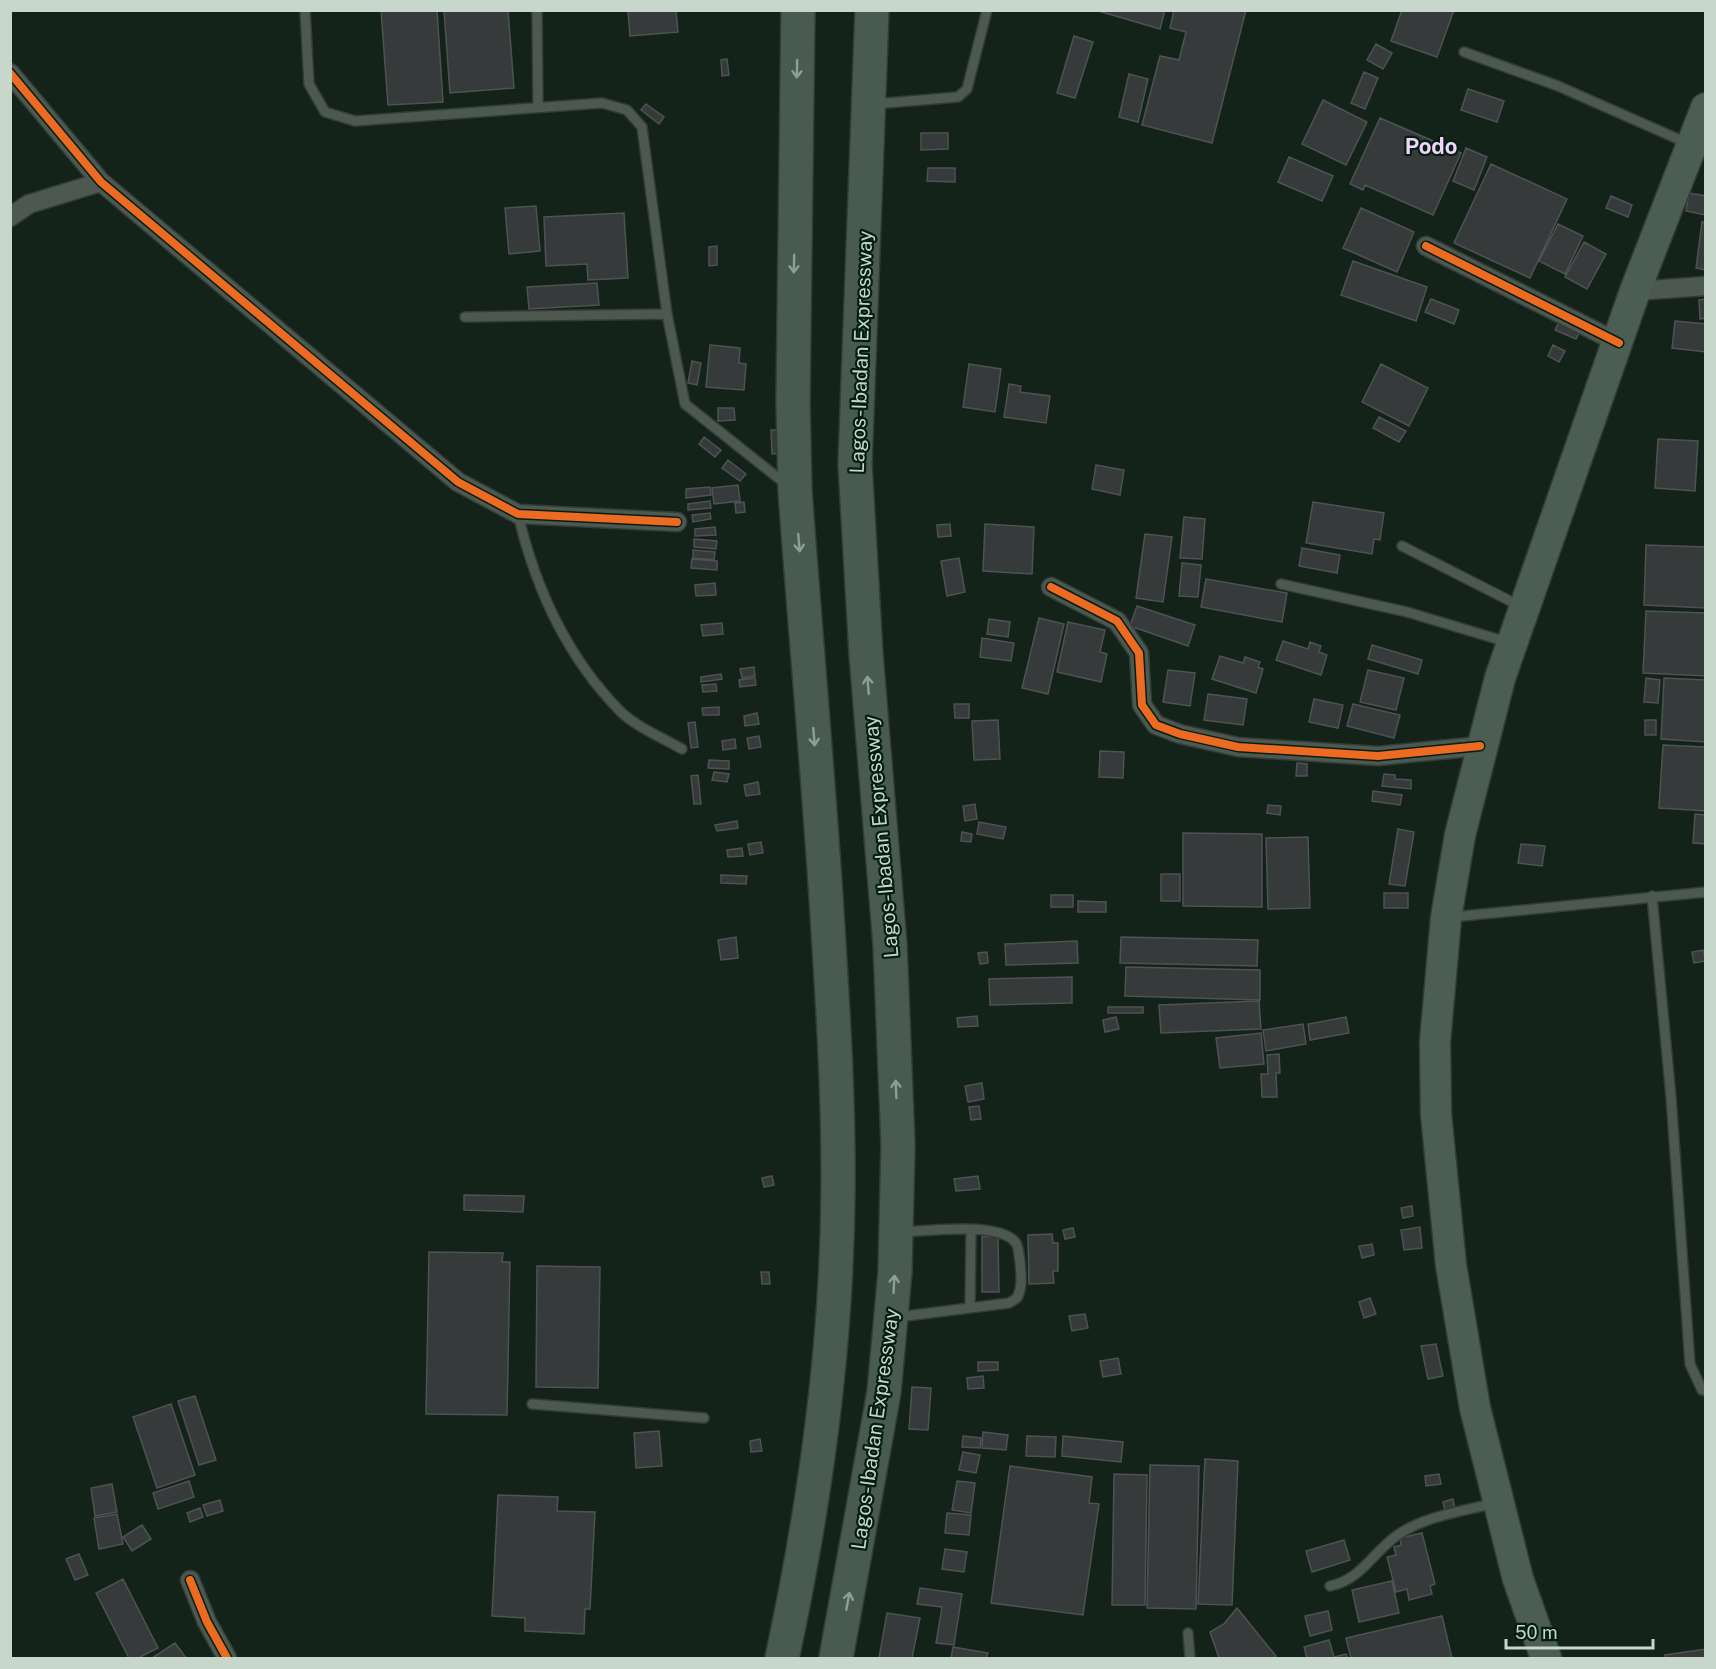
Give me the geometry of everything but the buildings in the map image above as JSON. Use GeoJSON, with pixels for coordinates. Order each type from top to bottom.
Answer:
{"type":"FeatureCollection","features":[{"type":"Feature","properties":{"kind":"highway"},"geometry":{"type":"LineString","coordinates":[[782,1659],[799,1578],[818,1459],[833,1324],[838,1192],[836,1038],[795,491],[793,402],[798,10]]}},
{"type":"Feature","properties":{"kind":"highway","name":"Lagos-Ibadan Expressway"},"geometry":{"type":"LineString","coordinates":[[836,1659],[869,1485],[892,1317],[898,1144],[890,945],[866,654],[855,464],[872,10]]}},
{"type":"Feature","properties":{"kind":"highway"},"geometry":{"type":"LineString","coordinates":[[1546,1659],[1518,1579],[1475,1408],[1451,1265],[1436,1114],[1435,1042],[1446,918],[1460,835],[1480,746],[1512,644],[1560,501],[1619,343],[1635,291],[1706,108]]}},
{"type":"Feature","properties":{"kind":"street"},"geometry":{"type":"LineString","coordinates":[[10,73],[101,182],[458,482],[518,514],[677,522]]}},
{"type":"Feature","properties":{"kind":"street"},"geometry":{"type":"LineString","coordinates":[[10,217],[28,204],[101,182]]}},
{"type":"Feature","properties":{"kind":"street"},"geometry":{"type":"LineString","coordinates":[[1426,246],[1619,343]]}},
{"type":"Feature","properties":{"kind":"street"},"geometry":{"type":"LineString","coordinates":[[1635,291],[1706,286]]}},
{"type":"Feature","properties":{"kind":"street"},"geometry":{"type":"LineString","coordinates":[[1051,587],[1117,621],[1140,653],[1142,705],[1156,725],[1172,731],[1238,747],[1378,756],[1480,746]]}},
{"type":"Feature","properties":{"kind":"street"},"geometry":{"type":"LineString","coordinates":[[190,1580],[207,1622],[227,1659]]}},
{"type":"Feature","properties":{"kind":"lane"},"geometry":{"type":"LineString","coordinates":[[305,10],[309,84],[325,112],[355,121],[602,103],[627,110],[642,127],[667,314],[686,404],[795,491]]}},
{"type":"Feature","properties":{"kind":"lane"},"geometry":{"type":"LineString","coordinates":[[537,10],[538,107]]}},
{"type":"Feature","properties":{"kind":"lane"},"geometry":{"type":"LineString","coordinates":[[868,104],[958,97],[968,89],[987,10]]}},
{"type":"Feature","properties":{"kind":"lane"},"geometry":{"type":"LineString","coordinates":[[1464,52],[1558,86],[1692,145]]}},
{"type":"Feature","properties":{"kind":"lane"},"geometry":{"type":"LineString","coordinates":[[465,317],[667,314]]}},
{"type":"Feature","properties":{"kind":"lane"},"geometry":{"type":"LineString","coordinates":[[518,514],[528,558],[553,618],[584,666],[621,712],[682,749]]}},
{"type":"Feature","properties":{"kind":"lane"},"geometry":{"type":"LineString","coordinates":[[1402,546],[1525,609]]}},
{"type":"Feature","properties":{"kind":"lane"},"geometry":{"type":"LineString","coordinates":[[1281,584],[1407,612],[1512,644]]}},
{"type":"Feature","properties":{"kind":"lane"},"geometry":{"type":"LineString","coordinates":[[1446,918],[1706,892]]}},
{"type":"Feature","properties":{"kind":"lane"},"geometry":{"type":"LineString","coordinates":[[1652,896],[1671,1097],[1690,1364],[1702,1390],[1706,1391]]}},
{"type":"Feature","properties":{"kind":"lane"},"geometry":{"type":"LineString","coordinates":[[970,1308],[971,1230]]}},
{"type":"Feature","properties":{"kind":"lane"},"geometry":{"type":"LineString","coordinates":[[892,1317],[1009,1303],[1017,1298],[1022,1283],[1016,1243],[991,1230],[896,1232]]}},
{"type":"Feature","properties":{"kind":"lane"},"geometry":{"type":"LineString","coordinates":[[532,1404],[704,1418]]}},
{"type":"Feature","properties":{"kind":"lane"},"geometry":{"type":"LineString","coordinates":[[1330,1586],[1353,1578],[1383,1546],[1414,1525],[1498,1502]]}},
{"type":"Feature","properties":{"kind":"lane"},"geometry":{"type":"LineString","coordinates":[[1188,1633],[1190,1659]]}},
{"type":"Feature","properties":{"kind":"cycle path"},"geometry":{"type":"LineString","coordinates":[[10,73],[101,182],[458,482],[518,514],[677,522]]}},
{"type":"Feature","properties":{"kind":"cycle path"},"geometry":{"type":"LineString","coordinates":[[1426,246],[1619,343]]}},
{"type":"Feature","properties":{"kind":"cycle path"},"geometry":{"type":"LineString","coordinates":[[1051,587],[1117,621],[1139,653],[1142,705],[1156,725],[1180,734],[1238,747],[1378,756],[1480,746]]}},
{"type":"Feature","properties":{"kind":"cycle path"},"geometry":{"type":"LineString","coordinates":[[190,1580],[207,1622],[227,1658]]}},
{"type":"Feature","properties":{"kind":"district","name":"Podo"},"geometry":{"type":"Point","coordinates":[1431,146]}}]}
